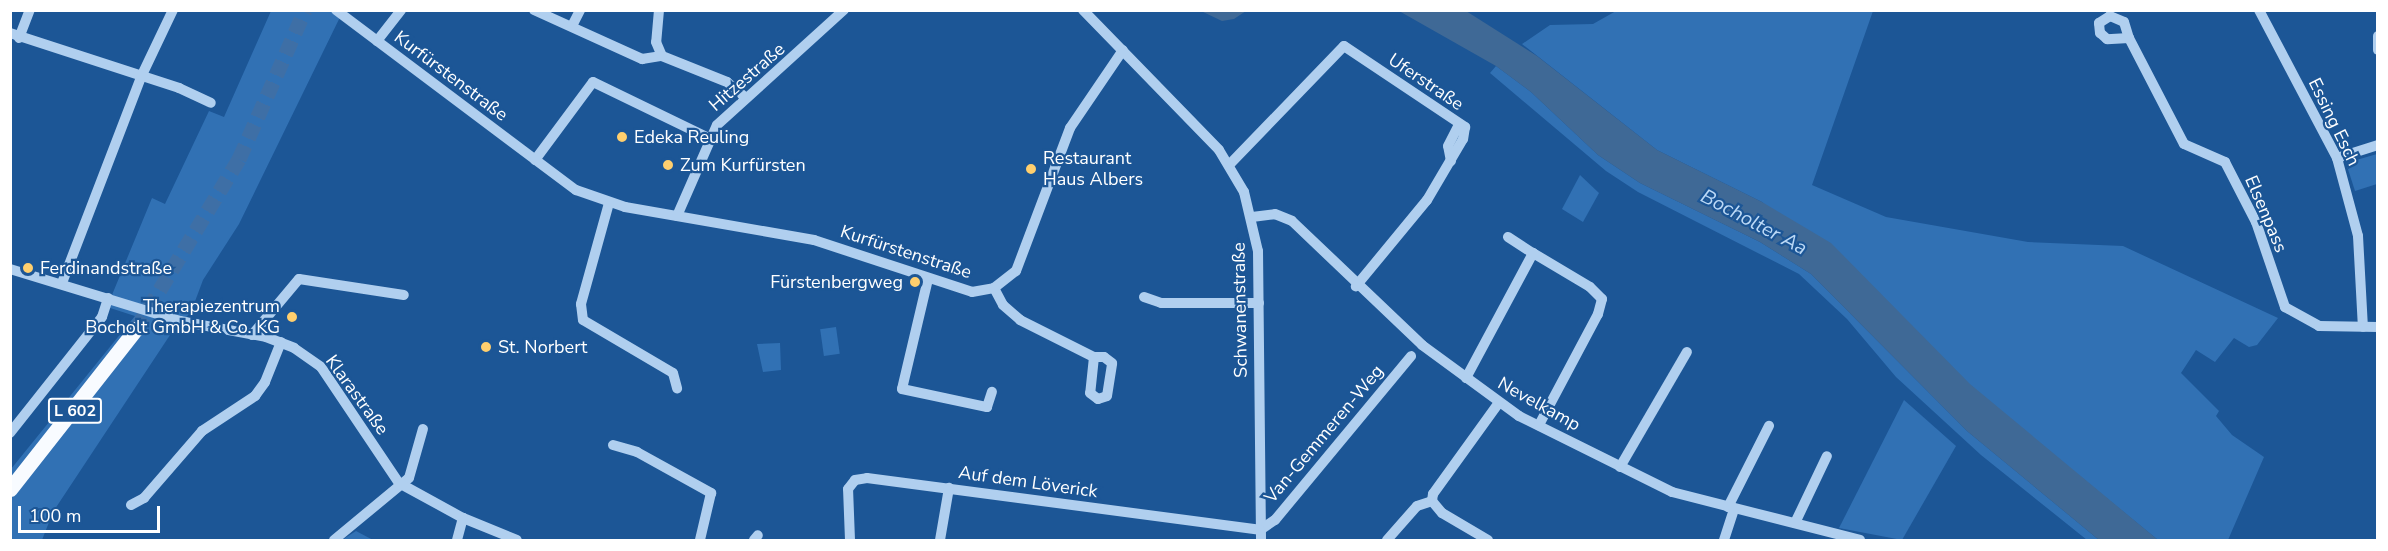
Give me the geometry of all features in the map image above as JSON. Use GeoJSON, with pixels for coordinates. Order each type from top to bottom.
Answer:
{"type":"FeatureCollection","features":[{"type":"Feature","properties":{"kind":"main road","name":"L 602"},"geometry":{"type":"LineString","coordinates":[[10,489],[78,408],[136,329]]}},
{"type":"Feature","properties":{"kind":"street"},"geometry":{"type":"LineString","coordinates":[[30,10],[15,35],[211,103]]}},
{"type":"Feature","properties":{"kind":"street"},"geometry":{"type":"LineString","coordinates":[[62,284],[141,77],[173,10]]}},
{"type":"Feature","properties":{"kind":"street","name":"Kurfürstenstraße"},"geometry":{"type":"LineString","coordinates":[[336,10],[576,190],[609,203],[814,240],[972,292],[994,288],[1016,271],[1070,128],[1123,50]]}},
{"type":"Feature","properties":{"kind":"street"},"geometry":{"type":"LineString","coordinates":[[377,41],[401,10]]}},
{"type":"Feature","properties":{"kind":"street"},"geometry":{"type":"LineString","coordinates":[[534,10],[642,59],[662,56],[727,82],[745,97]]}},
{"type":"Feature","properties":{"kind":"street"},"geometry":{"type":"LineString","coordinates":[[572,26],[580,10]]}},
{"type":"Feature","properties":{"kind":"street"},"geometry":{"type":"LineString","coordinates":[[659,10],[656,42],[662,56]]}},
{"type":"Feature","properties":{"kind":"street","name":"Hitzestraße"},"geometry":{"type":"LineString","coordinates":[[677,216],[709,138],[745,97],[818,38],[844,10]]}},
{"type":"Feature","properties":{"kind":"street","name":"Schwanenstraße"},"geometry":{"type":"LineString","coordinates":[[1083,10],[1230,164],[1252,217],[1259,303],[1261,535]]}},
{"type":"Feature","properties":{"kind":"street","name":"Essing Esch"},"geometry":{"type":"LineString","coordinates":[[2259,10],[2337,158],[2358,236],[2363,327]]}},
{"type":"Feature","properties":{"kind":"street"},"geometry":{"type":"LineString","coordinates":[[2378,36],[2378,50]]}},
{"type":"Feature","properties":{"kind":"street","name":"Elsenpass"},"geometry":{"type":"LineString","coordinates":[[2129,38],[2184,144],[2225,162],[2256,222],[2285,307],[2319,326],[2378,327]]}},
{"type":"Feature","properties":{"kind":"street","name":"Uferstraße"},"geometry":{"type":"LineString","coordinates":[[1230,164],[1344,46],[1460,124],[1466,133],[1451,161],[1402,235],[1356,286]]}},
{"type":"Feature","properties":{"kind":"street"},"geometry":{"type":"LineString","coordinates":[[535,160],[593,82],[709,138]]}},
{"type":"Feature","properties":{"kind":"street"},"geometry":{"type":"LineString","coordinates":[[2337,158],[2378,145]]}},
{"type":"Feature","properties":{"kind":"street"},"geometry":{"type":"LineString","coordinates":[[609,203],[581,304],[584,320],[673,373],[677,388]]}},
{"type":"Feature","properties":{"kind":"street","name":"Nevelkamp"},"geometry":{"type":"LineString","coordinates":[[1252,217],[1275,214],[1292,221],[1356,286],[1422,345],[1498,404],[1672,492],[1860,540]]}},
{"type":"Feature","properties":{"kind":"street"},"geometry":{"type":"LineString","coordinates":[[1508,237],[1590,287],[1602,299],[1598,314],[1539,425]]}},
{"type":"Feature","properties":{"kind":"street"},"geometry":{"type":"LineString","coordinates":[[1466,378],[1533,253]]}},
{"type":"Feature","properties":{"kind":"street","name":"Klarastraße"},"geometry":{"type":"LineString","coordinates":[[10,269],[211,329],[281,342],[321,367],[399,483],[463,518],[517,540]]}},
{"type":"Feature","properties":{"kind":"street"},"geometry":{"type":"LineString","coordinates":[[252,335],[299,279],[404,295]]}},
{"type":"Feature","properties":{"kind":"street"},"geometry":{"type":"LineString","coordinates":[[928,279],[903,388],[987,407],[992,392]]}},
{"type":"Feature","properties":{"kind":"street"},"geometry":{"type":"LineString","coordinates":[[994,288],[1003,305],[1020,320],[1094,357]]}},
{"type":"Feature","properties":{"kind":"street"},"geometry":{"type":"LineString","coordinates":[[1144,297],[1161,303],[1259,303]]}},
{"type":"Feature","properties":{"kind":"street"},"geometry":{"type":"LineString","coordinates":[[10,433],[102,317],[108,298]]}},
{"type":"Feature","properties":{"kind":"street"},"geometry":{"type":"LineString","coordinates":[[131,505],[144,498],[202,431],[255,396],[265,382],[281,342]]}},
{"type":"Feature","properties":{"kind":"street"},"geometry":{"type":"LineString","coordinates":[[1620,467],[1688,352]]}},
{"type":"Feature","properties":{"kind":"street","name":"Van-Gemmeren-Weg"},"geometry":{"type":"LineString","coordinates":[[1261,535],[1411,356]]}},
{"type":"Feature","properties":{"kind":"street"},"geometry":{"type":"LineString","coordinates":[[1432,501],[1435,486],[1498,404]]}},
{"type":"Feature","properties":{"kind":"street"},"geometry":{"type":"LineString","coordinates":[[1724,540],[1731,508],[1769,426]]}},
{"type":"Feature","properties":{"kind":"street"},"geometry":{"type":"LineString","coordinates":[[333,540],[399,483],[409,478],[423,429]]}},
{"type":"Feature","properties":{"kind":"street"},"geometry":{"type":"LineString","coordinates":[[613,445],[637,452],[711,493],[700,540]]}},
{"type":"Feature","properties":{"kind":"street"},"geometry":{"type":"LineString","coordinates":[[1794,523],[1827,456]]}},
{"type":"Feature","properties":{"kind":"street","name":"Auf dem Löverick"},"geometry":{"type":"LineString","coordinates":[[850,540],[847,498],[855,480],[867,478],[949,488],[1261,535]]}},
{"type":"Feature","properties":{"kind":"street"},"geometry":{"type":"LineString","coordinates":[[940,540],[949,488]]}},
{"type":"Feature","properties":{"kind":"street"},"geometry":{"type":"LineString","coordinates":[[1387,540],[1417,506],[1432,501]]}},
{"type":"Feature","properties":{"kind":"street"},"geometry":{"type":"LineString","coordinates":[[1432,501],[1442,513],[1488,540]]}},
{"type":"Feature","properties":{"kind":"street"},"geometry":{"type":"LineString","coordinates":[[457,540],[463,518]]}},
{"type":"Feature","properties":{"kind":"shaded area"},"geometry":{"type":"Polygon","coordinates":[[[271,11],[343,11],[239,224],[203,280],[191,312],[172,332],[53,512],[42,540],[11,540],[11,469],[135,316],[107,307],[152,198],[165,204],[209,111],[224,117],[271,11]]]}},
{"type":"Feature","properties":{"kind":"shaded area"},"geometry":{"type":"Polygon","coordinates":[[[1616,11],[1873,11],[1812,185],[1886,217],[2028,242],[2123,246],[2278,318],[2257,345],[2249,347],[2234,338],[2215,362],[2196,350],[2181,373],[2219,411],[2216,416],[2232,435],[2264,457],[2228,540],[2158,540],[2000,411],[1762,202],[1657,150],[1522,44],[1550,25],[1593,24],[1616,11]]]}},
{"type":"Feature","properties":{"kind":"shaded area"},"geometry":{"type":"Polygon","coordinates":[[[1496,66],[1531,92],[1598,155],[1640,183],[1760,242],[1811,274],[1967,431],[2099,540],[2087,540],[1981,455],[1896,377],[1847,319],[1799,274],[1638,192],[1606,171],[1490,73],[1496,66]]]}},
{"type":"Feature","properties":{"kind":"shaded area"},"geometry":{"type":"Polygon","coordinates":[[[2377,154],[2377,184],[2355,191],[2346,163],[2377,154]]]}},
{"type":"Feature","properties":{"kind":"shaded area"},"geometry":{"type":"Polygon","coordinates":[[[1580,175],[1599,193],[1583,222],[1562,209],[1580,175]]]}},
{"type":"Feature","properties":{"kind":"shaded area"},"geometry":{"type":"Polygon","coordinates":[[[836,327],[840,354],[824,356],[820,329],[836,327]]]}},
{"type":"Feature","properties":{"kind":"shaded area"},"geometry":{"type":"Polygon","coordinates":[[[780,343],[781,370],[763,372],[757,344],[780,343]]]}},
{"type":"Feature","properties":{"kind":"shaded area"},"geometry":{"type":"Polygon","coordinates":[[[1904,400],[1956,446],[1902,540],[1839,528],[1904,400]]]}},
{"type":"Feature","properties":{"kind":"shaded area"},"geometry":{"type":"Polygon","coordinates":[[[356,531],[373,540],[342,540],[356,531]]]}},
{"type":"Feature","properties":{"kind":"water"},"geometry":{"type":"Polygon","coordinates":[[[1201,11],[1246,11],[1234,19],[1222,21],[1201,11]]]}},
{"type":"Feature","properties":{"kind":"water","name":"Bocholter Aa"},"geometry":{"type":"Polygon","coordinates":[[[1399,11],[1466,11],[1537,56],[1657,150],[1762,202],[1831,243],[1970,384],[2158,540],[2099,540],[1967,431],[1811,274],[1760,242],[1640,183],[1598,155],[1531,92],[1496,66],[1399,11]]]}},
{"type":"Feature","properties":{"kind":"tunnel"},"geometry":{"type":"LineString","coordinates":[[136,329],[239,159],[305,10]]}},
{"type":"Feature","properties":{"kind":"place","name":"Edeka Reuling"},"geometry":{"type":"Point","coordinates":[622,137]}},
{"type":"Feature","properties":{"kind":"place","name":"Zum Kurfürsten"},"geometry":{"type":"Point","coordinates":[668,165]}},
{"type":"Feature","properties":{"kind":"place","name":"Restaurant Haus Albers"},"geometry":{"type":"Point","coordinates":[1031,169]}},
{"type":"Feature","properties":{"kind":"place","name":"Ferdinandstraße"},"geometry":{"type":"Point","coordinates":[28,268]}},
{"type":"Feature","properties":{"kind":"place","name":"Fürstenbergweg"},"geometry":{"type":"Point","coordinates":[915,282]}},
{"type":"Feature","properties":{"kind":"place","name":"Therapiezentrum Bocholt GmbH & Co. KG"},"geometry":{"type":"Point","coordinates":[292,317]}},
{"type":"Feature","properties":{"kind":"place","name":"St. Norbert"},"geometry":{"type":"Point","coordinates":[486,347]}}]}
